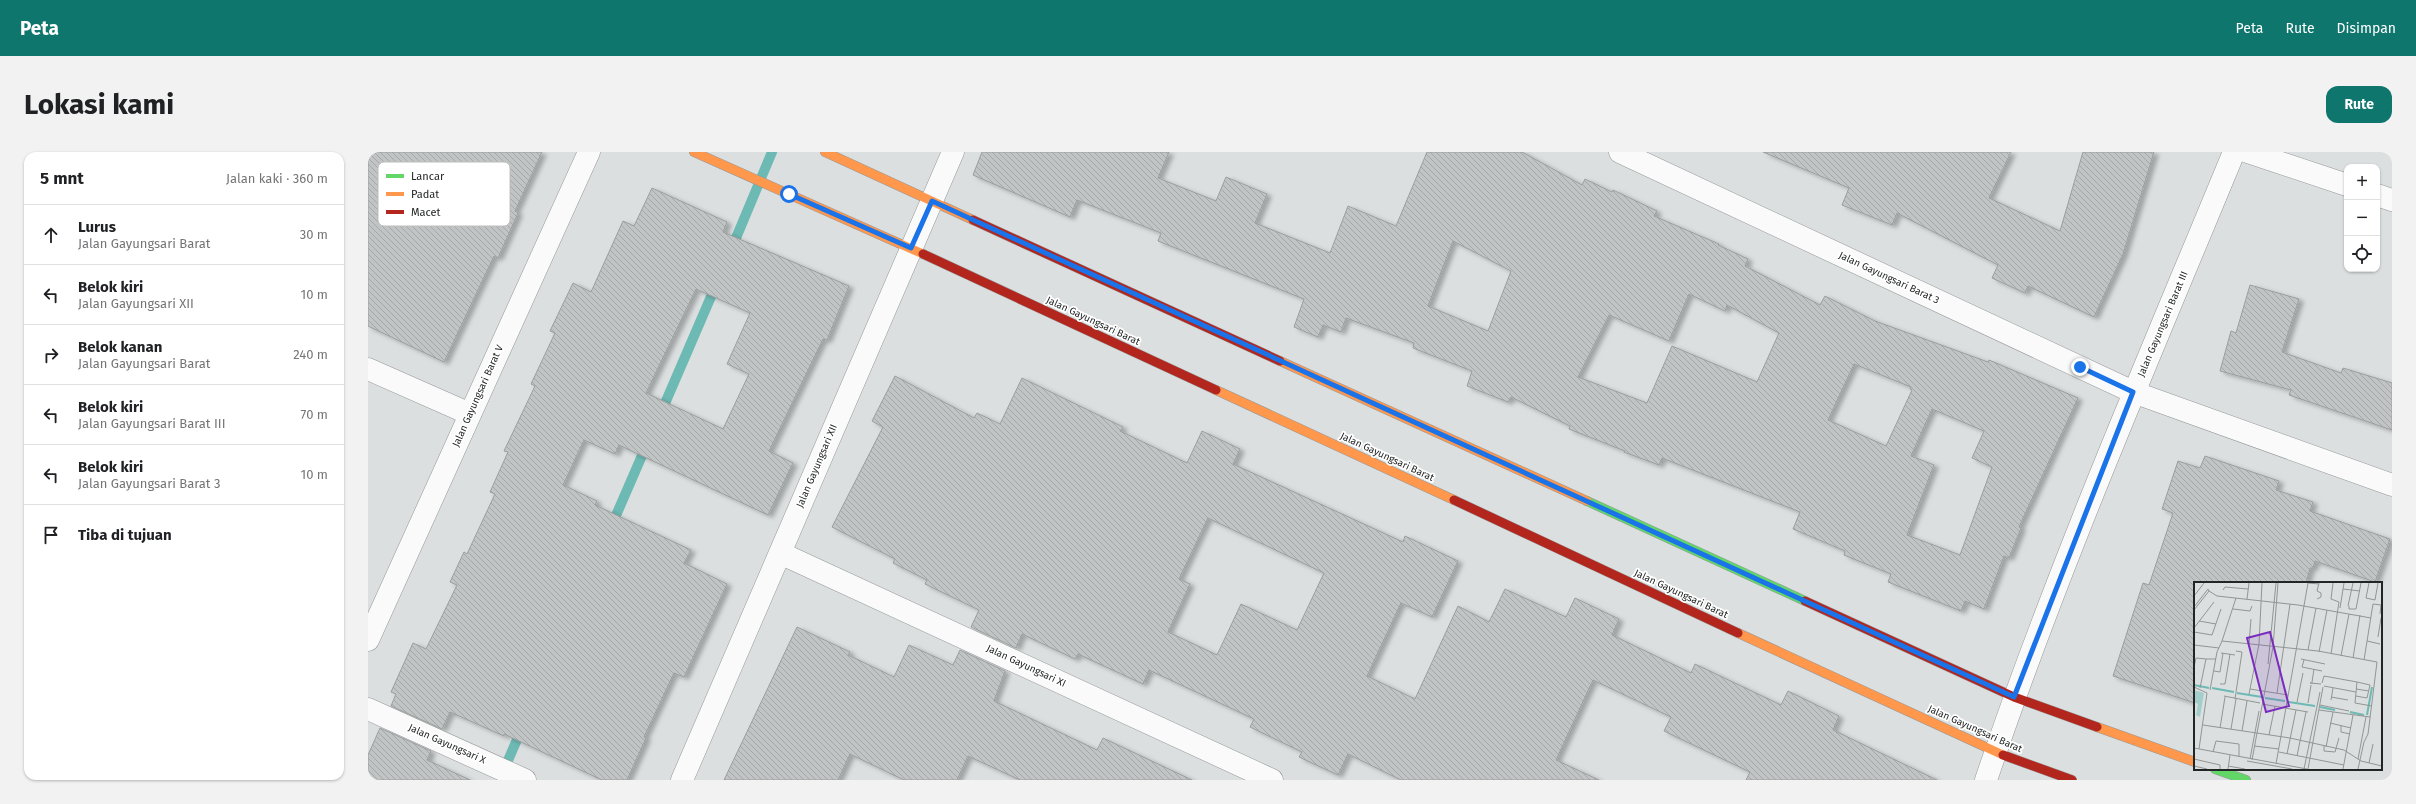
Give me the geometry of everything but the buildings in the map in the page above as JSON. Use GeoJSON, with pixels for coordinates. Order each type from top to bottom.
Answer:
{"type":"FeatureCollection","features":[{"type":"Feature","properties":{"kind":"street","name":"Jalan Gayungsari Barat V"},"geometry":{"type":"LineString","coordinates":[[368,640],[589,152]]}},
{"type":"Feature","properties":{"kind":"street","name":"Jalan Gayungsari Barat"},"geometry":{"type":"LineString","coordinates":[[694,152],[911,248],[1995,752],[2072,780]]}},
{"type":"Feature","properties":{"kind":"street"},"geometry":{"type":"LineString","coordinates":[[824,152],[2014,697],[2194,762]]}},
{"type":"Feature","properties":{"kind":"street","name":"Jalan Gayungsari XII"},"geometry":{"type":"LineString","coordinates":[[682,780],[953,152]]}},
{"type":"Feature","properties":{"kind":"street","name":"Jalan Gayungsari Barat 3"},"geometry":{"type":"LineString","coordinates":[[1620,152],[2133,392],[2392,485]]}},
{"type":"Feature","properties":{"kind":"street","name":"Jalan Gayungsari Barat III"},"geometry":{"type":"LineString","coordinates":[[1986,780],[2014,697],[2133,392],[2234,152]]}},
{"type":"Feature","properties":{"kind":"street"},"geometry":{"type":"LineString","coordinates":[[2248,152],[2344,184]]}},
{"type":"Feature","properties":{"kind":"street"},"geometry":{"type":"LineString","coordinates":[[2380,196],[2392,200]]}},
{"type":"Feature","properties":{"kind":"street"},"geometry":{"type":"LineString","coordinates":[[368,369],[470,414]]}},
{"type":"Feature","properties":{"kind":"street","name":"Jalan Gayungsari XI"},"geometry":{"type":"LineString","coordinates":[[780,553],[1272,780]]}},
{"type":"Feature","properties":{"kind":"street","name":"Jalan Gayungsari X"},"geometry":{"type":"LineString","coordinates":[[368,709],[485,760],[525,780]]}},
{"type":"Feature","properties":{"kind":"street"},"geometry":{"type":"LineString","coordinates":[[2218,770],[2246,780]]}},
{"type":"Feature","properties":{"kind":"waterway"},"geometry":{"type":"LineString","coordinates":[[731,250],[772,152]]}},
{"type":"Feature","properties":{"kind":"waterway"},"geometry":{"type":"LineString","coordinates":[[660,415],[716,285]]}},
{"type":"Feature","properties":{"kind":"waterway"},"geometry":{"type":"LineString","coordinates":[[611,527],[647,444]]}},
{"type":"Feature","properties":{"kind":"waterway"},"geometry":{"type":"LineString","coordinates":[[503,772],[522,728]]}},
{"type":"Feature","properties":{"kind":"traffic: fast"},"geometry":{"type":"LineString","coordinates":[[1587,501],[1805,601]]}},
{"type":"Feature","properties":{"kind":"traffic: fast"},"geometry":{"type":"LineString","coordinates":[[2218,770],[2246,780]]}},
{"type":"Feature","properties":{"kind":"traffic: slow"},"geometry":{"type":"LineString","coordinates":[[694,152],[923,254]]}},
{"type":"Feature","properties":{"kind":"traffic: slow"},"geometry":{"type":"LineString","coordinates":[[825,152],[973,220]]}},
{"type":"Feature","properties":{"kind":"traffic: slow"},"geometry":{"type":"LineString","coordinates":[[1280,361],[1587,501]]}},
{"type":"Feature","properties":{"kind":"traffic: slow"},"geometry":{"type":"LineString","coordinates":[[1216,390],[1454,500]]}},
{"type":"Feature","properties":{"kind":"traffic: slow"},"geometry":{"type":"LineString","coordinates":[[1738,633],[2003,755]]}},
{"type":"Feature","properties":{"kind":"traffic: slow"},"geometry":{"type":"LineString","coordinates":[[2097,727],[2194,762]]}},
{"type":"Feature","properties":{"kind":"traffic: jam"},"geometry":{"type":"LineString","coordinates":[[973,220],[1280,361]]}},
{"type":"Feature","properties":{"kind":"traffic: jam"},"geometry":{"type":"LineString","coordinates":[[923,254],[1216,390]]}},
{"type":"Feature","properties":{"kind":"traffic: jam"},"geometry":{"type":"LineString","coordinates":[[1454,500],[1738,633]]}},
{"type":"Feature","properties":{"kind":"traffic: jam"},"geometry":{"type":"LineString","coordinates":[[1805,601],[2014,697],[2097,727]]}},
{"type":"Feature","properties":{"kind":"traffic: jam"},"geometry":{"type":"LineString","coordinates":[[2003,755],[2072,780]]}},
{"type":"Feature","properties":{"kind":"route"},"geometry":{"type":"LineString","coordinates":[[789,194],[911,248],[932,201],[2014,697],[2133,392],[2080,367]]}}]}
